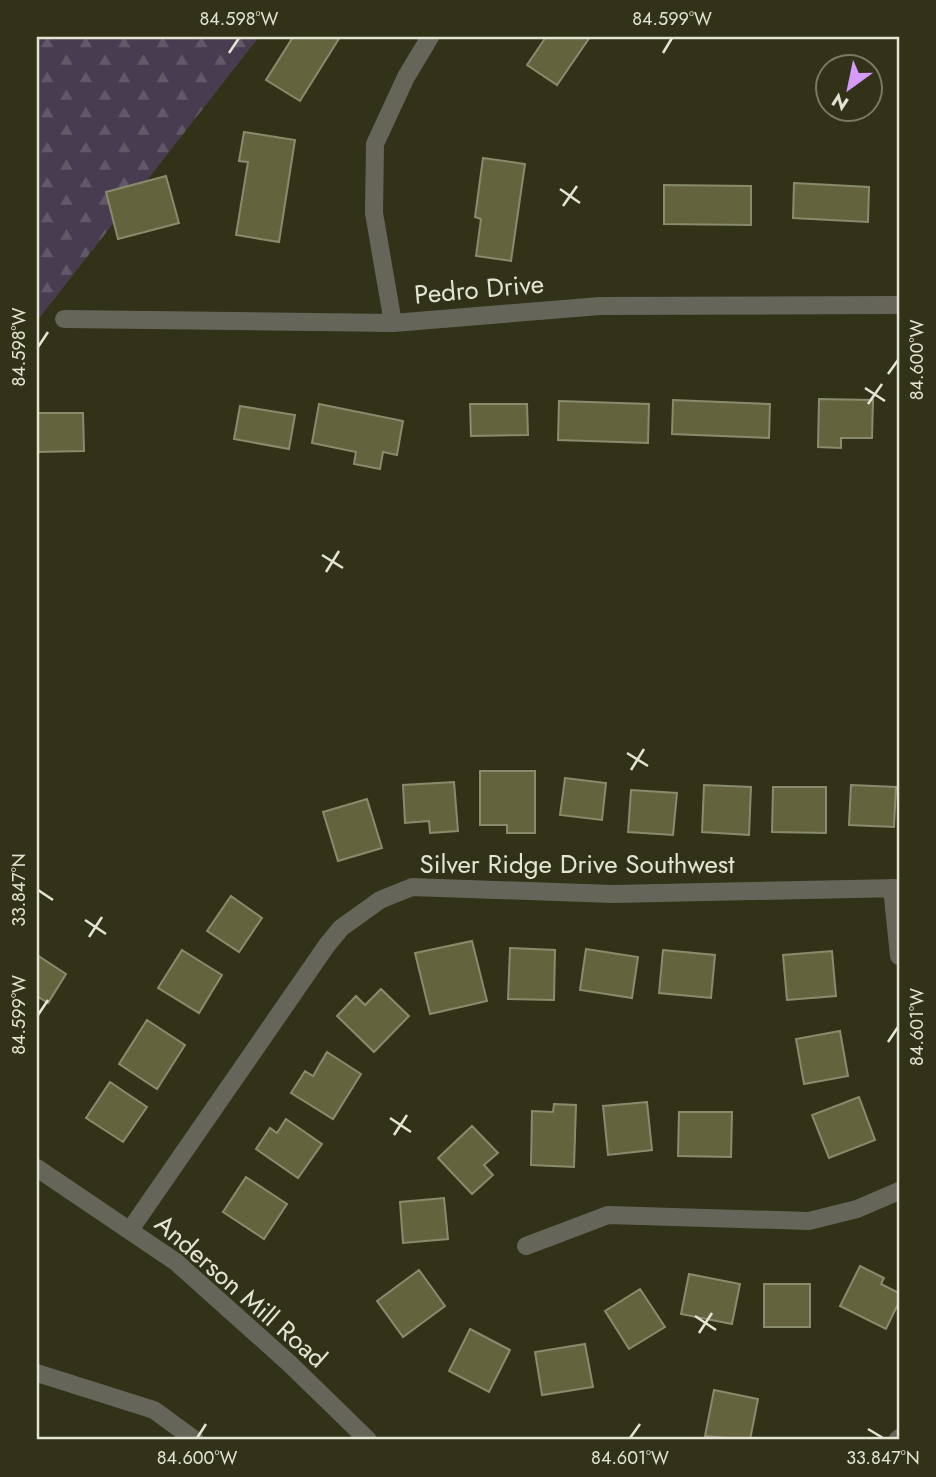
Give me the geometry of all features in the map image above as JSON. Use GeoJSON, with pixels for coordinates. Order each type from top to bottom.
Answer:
{"type":"FeatureCollection","features":[{"type":"Feature","properties":{"kind":"street"},"geometry":{"type":"LineString","coordinates":[[393,323],[374,213],[375,144],[406,77],[430,37]]}},
{"type":"Feature","properties":{"kind":"street","name":"Pedro Drive"},"geometry":{"type":"LineString","coordinates":[[64,319],[393,323],[600,306],[899,305]]}},
{"type":"Feature","properties":{"kind":"street","name":"Silver Ridge Drive Southwest"},"geometry":{"type":"LineString","coordinates":[[130,1230],[327,945],[341,928],[380,900],[412,887],[613,894],[896,888]]}},
{"type":"Feature","properties":{"kind":"street"},"geometry":{"type":"LineString","coordinates":[[896,888],[899,957]]}},
{"type":"Feature","properties":{"kind":"street","name":"Anderson Mill Road"},"geometry":{"type":"LineString","coordinates":[[40,1172],[176,1262],[290,1364],[368,1440]]}},
{"type":"Feature","properties":{"kind":"street"},"geometry":{"type":"LineString","coordinates":[[526,1246],[608,1215],[809,1221],[858,1209],[899,1191]]}},
{"type":"Feature","properties":{"kind":"street"},"geometry":{"type":"LineString","coordinates":[[37,1373],[154,1410],[195,1440]]}},
{"type":"Feature","properties":{"kind":"green space"},"geometry":{"type":"Polygon","coordinates":[[[37,37],[259,37],[37,321],[37,37]]]}},
{"type":"Feature","properties":{"kind":"building"},"geometry":{"type":"Polygon","coordinates":[[[293,37],[340,37],[300,101],[266,80],[293,37]]]}},
{"type":"Feature","properties":{"kind":"building"},"geometry":{"type":"Polygon","coordinates":[[[546,37],[590,37],[557,85],[527,65],[546,37]]]}},
{"type":"Feature","properties":{"kind":"building"},"geometry":{"type":"Polygon","coordinates":[[[244,132],[295,140],[279,242],[236,235],[248,162],[239,161],[244,132]]]}},
{"type":"Feature","properties":{"kind":"building"},"geometry":{"type":"Polygon","coordinates":[[[483,158],[525,164],[511,261],[476,256],[481,219],[475,217],[483,158]]]}},
{"type":"Feature","properties":{"kind":"building"},"geometry":{"type":"Polygon","coordinates":[[[166,176],[179,223],[118,239],[106,192],[166,176]]]}},
{"type":"Feature","properties":{"kind":"building"},"geometry":{"type":"Polygon","coordinates":[[[794,183],[869,187],[868,222],[793,218],[794,183]]]}},
{"type":"Feature","properties":{"kind":"building"},"geometry":{"type":"Polygon","coordinates":[[[664,185],[751,186],[751,225],[664,224],[664,185]]]}},
{"type":"Feature","properties":{"kind":"building"},"geometry":{"type":"Polygon","coordinates":[[[819,399],[873,400],[872,438],[841,438],[841,448],[818,447],[819,399]]]}},
{"type":"Feature","properties":{"kind":"building"},"geometry":{"type":"Polygon","coordinates":[[[673,400],[770,404],[769,438],[672,434],[673,400]]]}},
{"type":"Feature","properties":{"kind":"building"},"geometry":{"type":"Polygon","coordinates":[[[559,401],[649,404],[648,443],[558,440],[559,401]]]}},
{"type":"Feature","properties":{"kind":"building"},"geometry":{"type":"Polygon","coordinates":[[[319,404],[403,421],[397,455],[383,452],[380,469],[354,464],[356,452],[312,443],[319,404]]]}},
{"type":"Feature","properties":{"kind":"building"},"geometry":{"type":"Polygon","coordinates":[[[470,404],[527,404],[528,435],[471,436],[470,404]]]}},
{"type":"Feature","properties":{"kind":"building"},"geometry":{"type":"Polygon","coordinates":[[[240,406],[295,415],[289,449],[234,439],[240,406]]]}},
{"type":"Feature","properties":{"kind":"building"},"geometry":{"type":"Polygon","coordinates":[[[37,413],[83,413],[84,451],[37,452],[37,413]]]}},
{"type":"Feature","properties":{"kind":"building"},"geometry":{"type":"Polygon","coordinates":[[[480,771],[535,771],[535,833],[507,833],[507,825],[480,825],[480,771]]]}},
{"type":"Feature","properties":{"kind":"building"},"geometry":{"type":"Polygon","coordinates":[[[565,778],[606,783],[602,820],[560,815],[565,778]]]}},
{"type":"Feature","properties":{"kind":"building"},"geometry":{"type":"Polygon","coordinates":[[[454,782],[458,831],[430,833],[429,821],[405,823],[403,785],[454,782]]]}},
{"type":"Feature","properties":{"kind":"building"},"geometry":{"type":"Polygon","coordinates":[[[704,785],[751,787],[749,835],[702,832],[704,785]]]}},
{"type":"Feature","properties":{"kind":"building"},"geometry":{"type":"Polygon","coordinates":[[[851,785],[896,787],[894,827],[849,825],[851,785]]]}},
{"type":"Feature","properties":{"kind":"building"},"geometry":{"type":"Polygon","coordinates":[[[773,787],[826,787],[826,833],[772,832],[773,787]]]}},
{"type":"Feature","properties":{"kind":"building"},"geometry":{"type":"Polygon","coordinates":[[[631,790],[677,793],[673,835],[628,832],[631,790]]]}},
{"type":"Feature","properties":{"kind":"building"},"geometry":{"type":"Polygon","coordinates":[[[367,799],[382,848],[338,861],[323,812],[367,799]]]}},
{"type":"Feature","properties":{"kind":"building"},"geometry":{"type":"Polygon","coordinates":[[[231,896],[262,918],[239,952],[207,931],[231,896]]]}},
{"type":"Feature","properties":{"kind":"building"},"geometry":{"type":"Polygon","coordinates":[[[472,941],[487,1001],[430,1014],[415,953],[472,941]]]}},
{"type":"Feature","properties":{"kind":"building"},"geometry":{"type":"Polygon","coordinates":[[[510,948],[555,950],[554,1000],[508,999],[510,948]]]}},
{"type":"Feature","properties":{"kind":"building"},"geometry":{"type":"Polygon","coordinates":[[[586,949],[638,957],[632,998],[580,990],[586,949]]]}},
{"type":"Feature","properties":{"kind":"building"},"geometry":{"type":"Polygon","coordinates":[[[182,950],[222,975],[199,1013],[158,988],[182,950]]]}},
{"type":"Feature","properties":{"kind":"building"},"geometry":{"type":"Polygon","coordinates":[[[663,950],[715,955],[711,998],[659,993],[663,950]]]}},
{"type":"Feature","properties":{"kind":"building"},"geometry":{"type":"Polygon","coordinates":[[[832,951],[836,996],[787,1000],[783,955],[832,951]]]}},
{"type":"Feature","properties":{"kind":"building"},"geometry":{"type":"Polygon","coordinates":[[[37,955],[66,974],[48,1003],[37,996],[37,955]]]}},
{"type":"Feature","properties":{"kind":"building"},"geometry":{"type":"Polygon","coordinates":[[[381,989],[409,1016],[374,1052],[337,1016],[356,996],[365,1005],[381,989]]]}},
{"type":"Feature","properties":{"kind":"building"},"geometry":{"type":"Polygon","coordinates":[[[147,1020],[185,1045],[157,1089],[119,1064],[147,1020]]]}},
{"type":"Feature","properties":{"kind":"building"},"geometry":{"type":"Polygon","coordinates":[[[840,1031],[848,1076],[804,1084],[796,1039],[840,1031]]]}},
{"type":"Feature","properties":{"kind":"building"},"geometry":{"type":"Polygon","coordinates":[[[327,1052],[361,1074],[333,1119],[291,1093],[305,1071],[313,1076],[327,1052]]]}},
{"type":"Feature","properties":{"kind":"building"},"geometry":{"type":"Polygon","coordinates":[[[110,1082],[147,1107],[123,1142],[86,1118],[110,1082]]]}},
{"type":"Feature","properties":{"kind":"building"},"geometry":{"type":"Polygon","coordinates":[[[859,1097],[875,1140],[829,1158],[812,1115],[859,1097]]]}},
{"type":"Feature","properties":{"kind":"building"},"geometry":{"type":"Polygon","coordinates":[[[647,1102],[652,1150],[608,1155],[603,1106],[647,1102]]]}},
{"type":"Feature","properties":{"kind":"building"},"geometry":{"type":"Polygon","coordinates":[[[554,1104],[576,1105],[574,1167],[531,1165],[532,1111],[553,1112],[554,1104]]]}},
{"type":"Feature","properties":{"kind":"building"},"geometry":{"type":"Polygon","coordinates":[[[679,1112],[732,1112],[731,1157],[678,1156],[679,1112]]]}},
{"type":"Feature","properties":{"kind":"building"},"geometry":{"type":"Polygon","coordinates":[[[286,1119],[322,1144],[298,1178],[256,1149],[270,1128],[277,1133],[286,1119]]]}},
{"type":"Feature","properties":{"kind":"building"},"geometry":{"type":"Polygon","coordinates":[[[472,1126],[498,1153],[484,1165],[493,1175],[472,1194],[438,1158],[472,1126]]]}},
{"type":"Feature","properties":{"kind":"building"},"geometry":{"type":"Polygon","coordinates":[[[246,1177],[287,1204],[264,1239],[223,1212],[246,1177]]]}},
{"type":"Feature","properties":{"kind":"building"},"geometry":{"type":"Polygon","coordinates":[[[444,1198],[448,1239],[403,1243],[400,1202],[444,1198]]]}},
{"type":"Feature","properties":{"kind":"building"},"geometry":{"type":"Polygon","coordinates":[[[860,1266],[884,1278],[881,1284],[899,1293],[899,1302],[886,1329],[840,1306],[860,1266]]]}},
{"type":"Feature","properties":{"kind":"building"},"geometry":{"type":"Polygon","coordinates":[[[419,1270],[445,1306],[403,1337],[377,1301],[419,1270]]]}},
{"type":"Feature","properties":{"kind":"building"},"geometry":{"type":"Polygon","coordinates":[[[689,1274],[740,1284],[732,1324],[681,1314],[689,1274]]]}},
{"type":"Feature","properties":{"kind":"building"},"geometry":{"type":"Polygon","coordinates":[[[764,1284],[810,1284],[810,1327],[764,1327],[764,1284]]]}},
{"type":"Feature","properties":{"kind":"building"},"geometry":{"type":"Polygon","coordinates":[[[640,1289],[665,1327],[629,1349],[605,1311],[640,1289]]]}},
{"type":"Feature","properties":{"kind":"building"},"geometry":{"type":"Polygon","coordinates":[[[470,1329],[510,1350],[489,1392],[449,1371],[470,1329]]]}},
{"type":"Feature","properties":{"kind":"building"},"geometry":{"type":"Polygon","coordinates":[[[585,1344],[593,1387],[542,1395],[535,1352],[585,1344]]]}},
{"type":"Feature","properties":{"kind":"building"},"geometry":{"type":"Polygon","coordinates":[[[714,1390],[758,1399],[750,1440],[705,1436],[714,1390]]]}}]}
